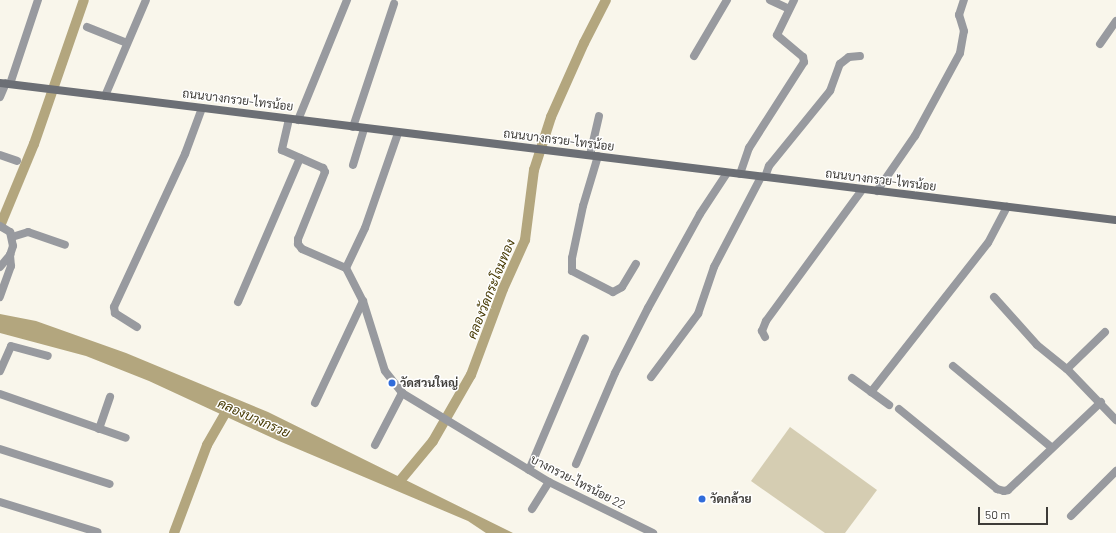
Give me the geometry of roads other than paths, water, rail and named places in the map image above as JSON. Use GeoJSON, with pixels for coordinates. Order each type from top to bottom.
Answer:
{"type":"FeatureCollection","features":[{"type":"Feature","properties":{"kind":"main road","name":"ถนนบางกรวย-ไทรน้อย"},"geometry":{"type":"LineString","coordinates":[[5,83],[364,129],[551,150],[862,190],[1116,220]]}},
{"type":"Feature","properties":{"kind":"street"},"geometry":{"type":"LineString","coordinates":[[0,97],[38,0]]}},
{"type":"Feature","properties":{"kind":"street"},"geometry":{"type":"LineString","coordinates":[[105,96],[146,0]]}},
{"type":"Feature","properties":{"kind":"street"},"geometry":{"type":"LineString","coordinates":[[298,120],[347,0]]}},
{"type":"Feature","properties":{"kind":"street"},"geometry":{"type":"LineString","coordinates":[[694,56],[727,0]]}},
{"type":"Feature","properties":{"kind":"street"},"geometry":{"type":"LineString","coordinates":[[770,0],[789,9]]}},
{"type":"Feature","properties":{"kind":"street"},"geometry":{"type":"LineString","coordinates":[[740,174],[749,148],[804,62],[803,57],[777,35],[794,0]]}},
{"type":"Feature","properties":{"kind":"street"},"geometry":{"type":"LineString","coordinates":[[877,191],[915,136],[960,53],[964,31],[959,15],[964,0]]}},
{"type":"Feature","properties":{"kind":"street"},"geometry":{"type":"LineString","coordinates":[[353,127],[394,4]]}},
{"type":"Feature","properties":{"kind":"street"},"geometry":{"type":"LineString","coordinates":[[1100,44],[1116,21]]}},
{"type":"Feature","properties":{"kind":"street"},"geometry":{"type":"LineString","coordinates":[[87,27],[127,43]]}},
{"type":"Feature","properties":{"kind":"street"},"geometry":{"type":"LineString","coordinates":[[651,377],[698,314],[714,267],[769,166],[830,91],[840,64],[849,57],[860,56]]}},
{"type":"Feature","properties":{"kind":"street"},"geometry":{"type":"LineString","coordinates":[[137,327],[115,313],[114,307],[185,154],[202,108]]}},
{"type":"Feature","properties":{"kind":"street"},"geometry":{"type":"LineString","coordinates":[[599,116],[594,156],[572,258],[572,271],[613,292],[622,287],[636,264]]}},
{"type":"Feature","properties":{"kind":"street"},"geometry":{"type":"LineString","coordinates":[[289,119],[281,148],[323,168],[324,176],[298,242],[302,249],[346,268],[365,228],[398,133]]}},
{"type":"Feature","properties":{"kind":"street"},"geometry":{"type":"LineString","coordinates":[[353,165],[364,129]]}},
{"type":"Feature","properties":{"kind":"street"},"geometry":{"type":"LineString","coordinates":[[0,155],[17,161]]}},
{"type":"Feature","properties":{"kind":"street"},"geometry":{"type":"LineString","coordinates":[[238,302],[300,158]]}},
{"type":"Feature","properties":{"kind":"street"},"geometry":{"type":"LineString","coordinates":[[576,464],[615,373],[648,308],[700,214],[727,173]]}},
{"type":"Feature","properties":{"kind":"street"},"geometry":{"type":"LineString","coordinates":[[765,337],[762,331],[766,321],[862,190]]}},
{"type":"Feature","properties":{"kind":"street"},"geometry":{"type":"LineString","coordinates":[[871,392],[988,244],[1007,207]]}},
{"type":"Feature","properties":{"kind":"street"},"geometry":{"type":"LineString","coordinates":[[0,267],[10,255],[13,246],[12,237],[2,227]]}},
{"type":"Feature","properties":{"kind":"street"},"geometry":{"type":"LineString","coordinates":[[12,237],[28,232],[65,245]]}},
{"type":"Feature","properties":{"kind":"street"},"geometry":{"type":"LineString","coordinates":[[0,297],[11,266],[10,255]]}},
{"type":"Feature","properties":{"kind":"street","name":"บางกรวย-ไทรน้อย 22"},"geometry":{"type":"LineString","coordinates":[[346,268],[363,301],[385,371],[402,392],[549,482],[653,533]]}},
{"type":"Feature","properties":{"kind":"street"},"geometry":{"type":"LineString","coordinates":[[994,297],[1037,345],[1067,369],[1101,402],[1116,420]]}},
{"type":"Feature","properties":{"kind":"street"},"geometry":{"type":"LineString","coordinates":[[315,403],[363,301]]}},
{"type":"Feature","properties":{"kind":"street"},"geometry":{"type":"LineString","coordinates":[[1067,369],[1105,332]]}},
{"type":"Feature","properties":{"kind":"street"},"geometry":{"type":"LineString","coordinates":[[529,470],[585,338]]}},
{"type":"Feature","properties":{"kind":"street"},"geometry":{"type":"LineString","coordinates":[[0,371],[11,346],[48,356]]}},
{"type":"Feature","properties":{"kind":"street"},"geometry":{"type":"LineString","coordinates":[[953,366],[1051,447]]}},
{"type":"Feature","properties":{"kind":"street"},"geometry":{"type":"LineString","coordinates":[[852,378],[889,405]]}},
{"type":"Feature","properties":{"kind":"street"},"geometry":{"type":"LineString","coordinates":[[375,445],[402,392]]}},
{"type":"Feature","properties":{"kind":"street"},"geometry":{"type":"LineString","coordinates":[[0,394],[126,438]]}},
{"type":"Feature","properties":{"kind":"street"},"geometry":{"type":"LineString","coordinates":[[99,429],[110,397]]}},
{"type":"Feature","properties":{"kind":"street"},"geometry":{"type":"LineString","coordinates":[[899,409],[997,489],[1004,491],[1008,490],[1051,447],[1101,402]]}},
{"type":"Feature","properties":{"kind":"street"},"geometry":{"type":"LineString","coordinates":[[0,449],[110,484]]}},
{"type":"Feature","properties":{"kind":"street"},"geometry":{"type":"LineString","coordinates":[[1071,516],[1116,471]]}},
{"type":"Feature","properties":{"kind":"street"},"geometry":{"type":"LineString","coordinates":[[532,509],[549,482]]}},
{"type":"Feature","properties":{"kind":"street"},"geometry":{"type":"LineString","coordinates":[[0,502],[97,532]]}},
{"type":"Feature","properties":{"kind":"water","name":"คลองบางกรวย"},"geometry":{"type":"Polygon","coordinates":[[[0,314],[36,321],[126,353],[268,412],[513,533],[486,533],[468,521],[279,441],[149,381],[86,356],[0,333],[0,314]]]}},
{"type":"Feature","properties":{"kind":"waterway"},"geometry":{"type":"LineString","coordinates":[[0,226],[34,144],[84,0]]}},
{"type":"Feature","properties":{"kind":"waterway","name":"คลองวัดกระโจมทอง"},"geometry":{"type":"LineString","coordinates":[[399,482],[433,441],[471,375],[503,289],[525,240],[534,170],[551,117],[584,43],[606,0]]}},
{"type":"Feature","properties":{"kind":"waterway","name":"คลองบางกรวย"},"geometry":{"type":"LineString","coordinates":[[174,533],[207,445],[230,405]]}},
{"type":"Feature","properties":{"kind":"place","name":"วัดสวนใหญ่"},"geometry":{"type":"Point","coordinates":[392,383]}},
{"type":"Feature","properties":{"kind":"place","name":"วัดกล้วย"},"geometry":{"type":"Point","coordinates":[702,499]}}]}
